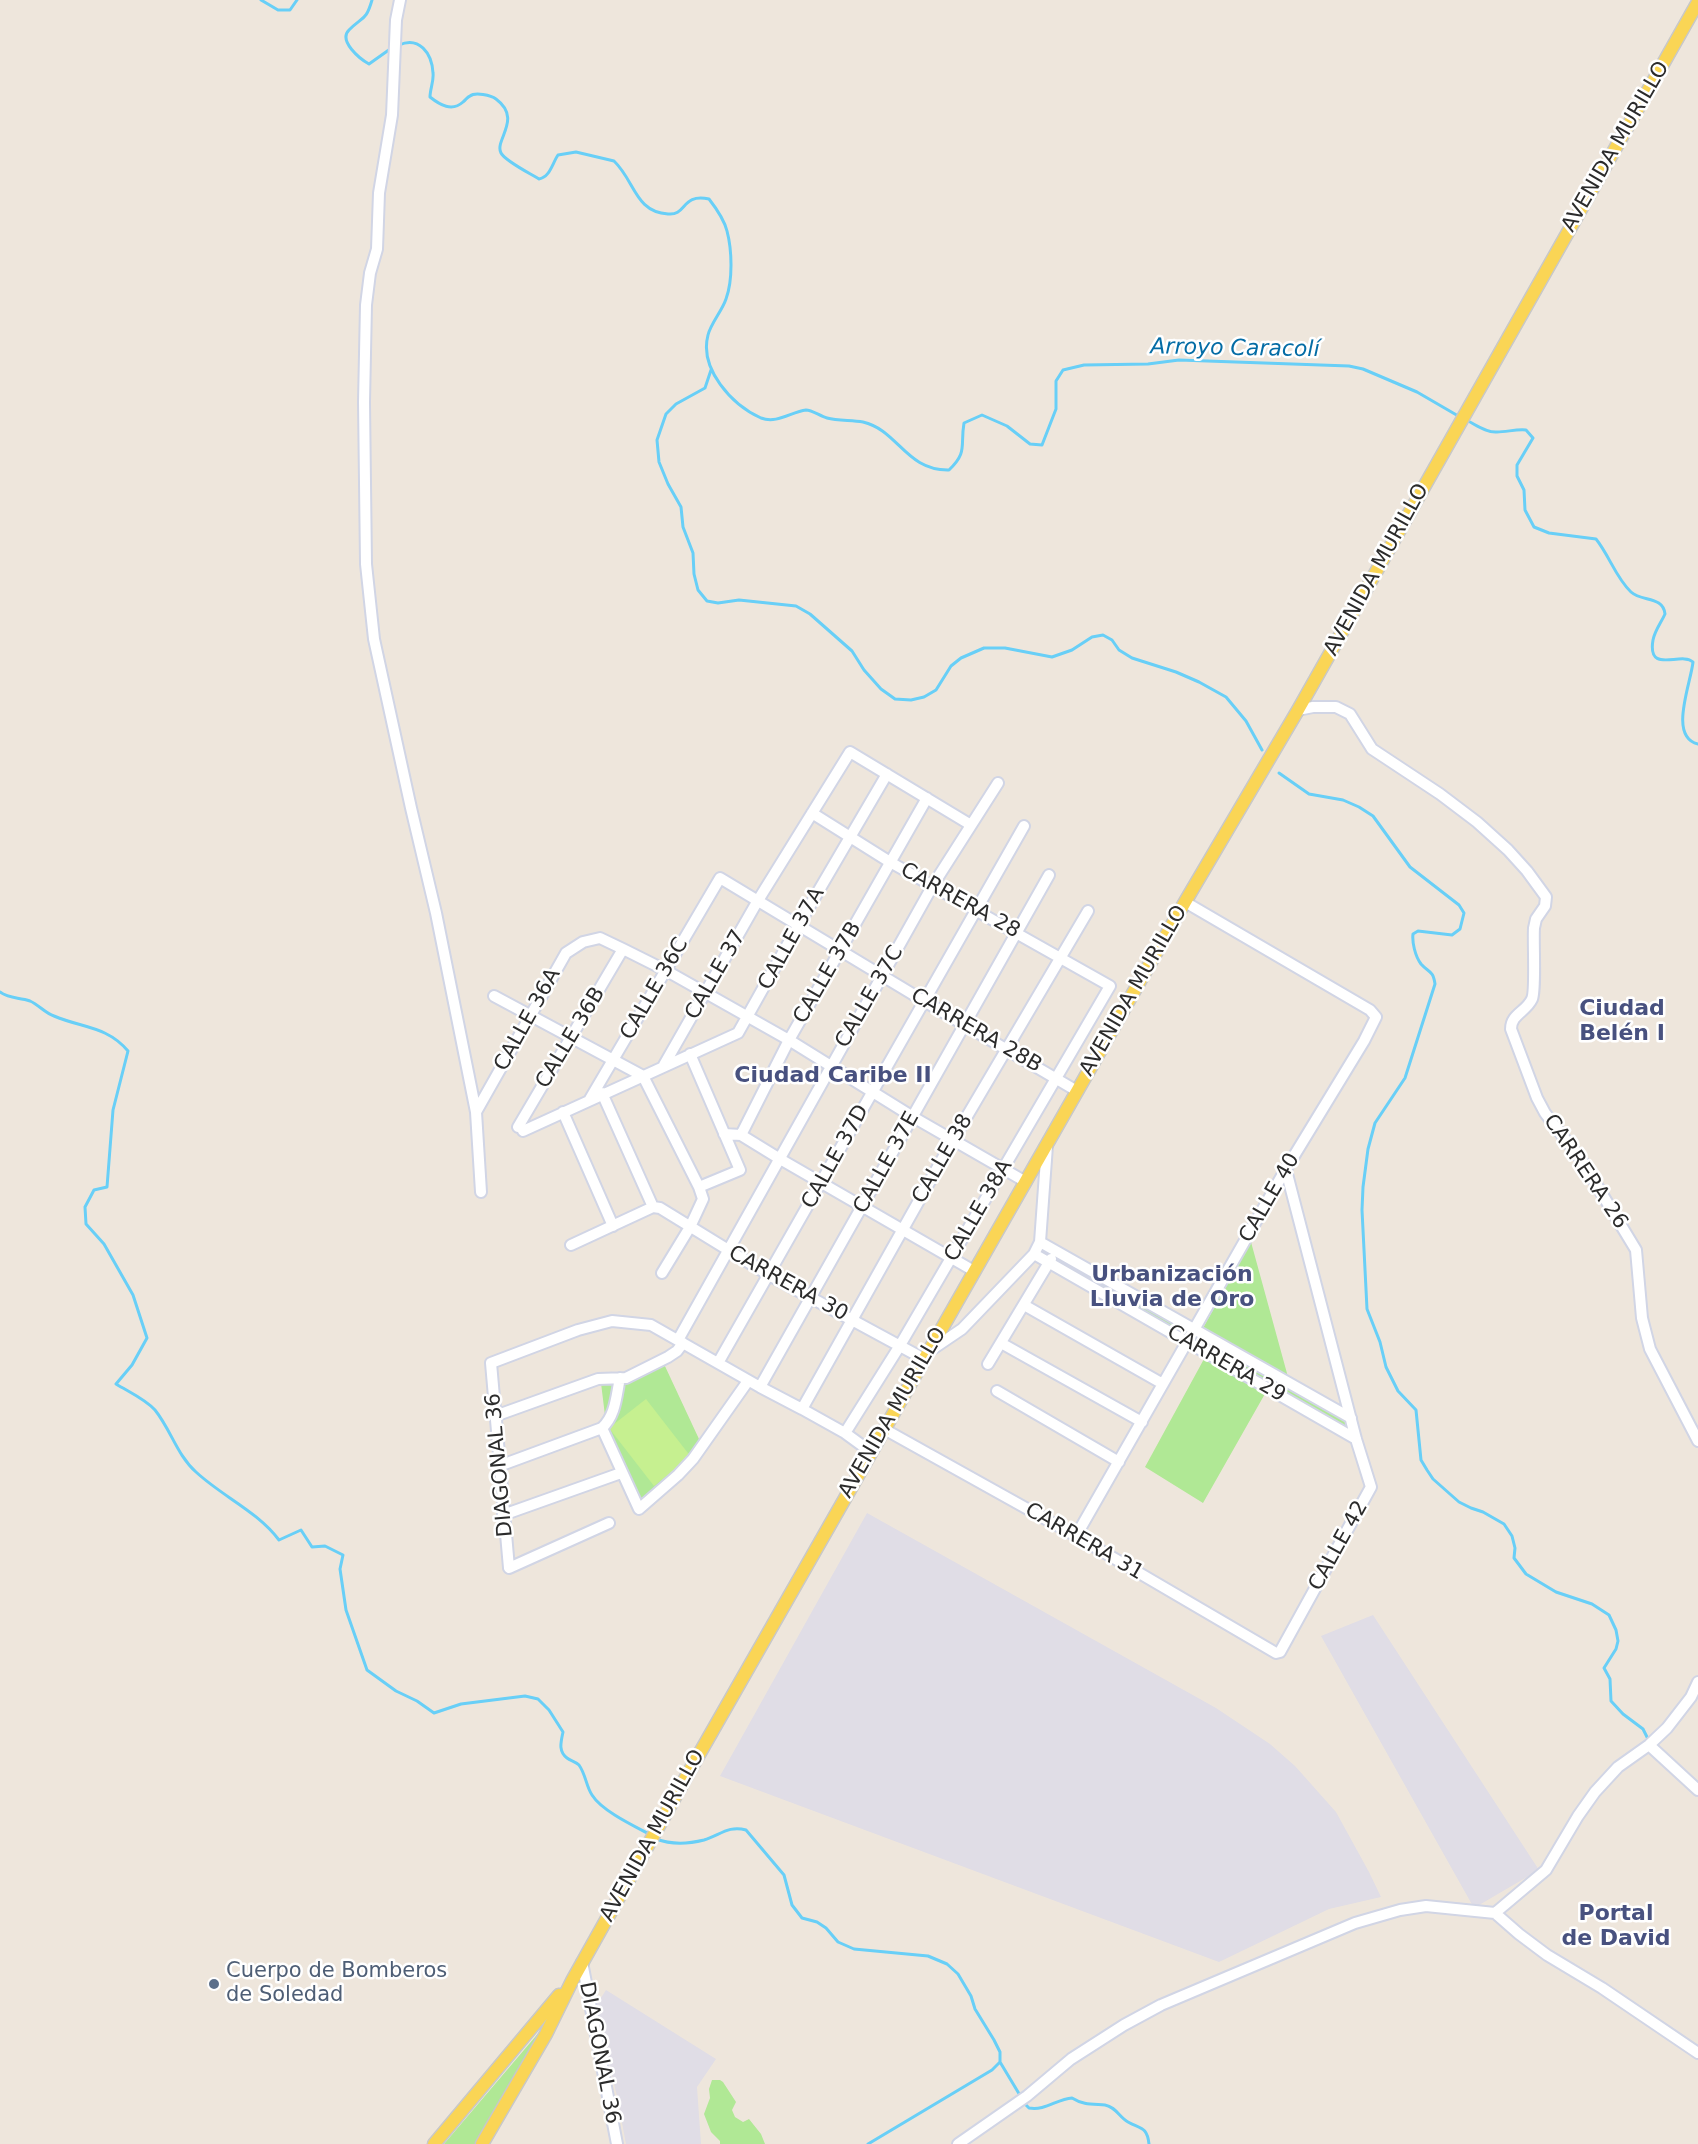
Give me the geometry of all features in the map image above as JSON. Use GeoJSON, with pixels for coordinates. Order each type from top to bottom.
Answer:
{"type":"FeatureCollection","features":[{"type":"Feature","properties":{"kind":"main road","name":"AVENIDA MURILLO"},"geometry":{"type":"LineString","coordinates":[[482,2144],[546,2034],[582,1962],[652,1836],[1185,902],[1298,710],[1698,2]]}},
{"type":"Feature","properties":{"kind":"main road","name":"AVENIDA MURILLO"},"geometry":{"type":"LineString","coordinates":[[434,2144],[572,1981]]}},
{"type":"Feature","properties":{"kind":"street"},"geometry":{"type":"LineString","coordinates":[[400,0],[396,20],[392,115],[380,193],[377,249],[370,273],[366,304],[364,402],[366,564],[374,639],[438,923],[476,1112],[481,1192]]}},
{"type":"Feature","properties":{"kind":"street","name":"CARRERA 26"},"geometry":{"type":"LineString","coordinates":[[1298,710],[1313,706],[1336,707],[1350,714],[1372,749],[1440,794],[1477,822],[1508,849],[1546,897],[1545,906],[1533,928],[1534,994],[1527,1007],[1512,1019],[1510,1029],[1545,1113],[1582,1161],[1636,1250],[1645,1333],[1650,1349],[1698,1441]]}},
{"type":"Feature","properties":{"kind":"street","name":"CALLE 37"},"geometry":{"type":"LineString","coordinates":[[520,1129],[644,1076],[663,1065],[758,902],[850,752],[887,774]]}},
{"type":"Feature","properties":{"kind":"street"},"geometry":{"type":"LineString","coordinates":[[887,774],[971,825]]}},
{"type":"Feature","properties":{"kind":"street","name":"CALLE 37A"},"geometry":{"type":"LineString","coordinates":[[663,1065],[738,1033],[887,774]]}},
{"type":"Feature","properties":{"kind":"street","name":"CALLE 37C"},"geometry":{"type":"LineString","coordinates":[[681,1342],[728,1250],[780,1160],[830,1065],[933,885],[998,783]]}},
{"type":"Feature","properties":{"kind":"street","name":"CALLE 37B"},"geometry":{"type":"LineString","coordinates":[[741,1135],[789,1040],[842,951],[927,798]]}},
{"type":"Feature","properties":{"kind":"street","name":"CARRERA 28"},"geometry":{"type":"LineString","coordinates":[[812,813],[890,862],[1110,986]]}},
{"type":"Feature","properties":{"kind":"street","name":"CALLE 37D"},"geometry":{"type":"LineString","coordinates":[[718,1363],[1024,826]]}},
{"type":"Feature","properties":{"kind":"street","name":"CALLE 37E"},"geometry":{"type":"LineString","coordinates":[[760,1387],[1049,875]]}},
{"type":"Feature","properties":{"kind":"street","name":"CARRERA 28B"},"geometry":{"type":"LineString","coordinates":[[720,878],[1077,1091]]}},
{"type":"Feature","properties":{"kind":"street","name":"CALLE 36C"},"geometry":{"type":"LineString","coordinates":[[590,1099],[720,878]]}},
{"type":"Feature","properties":{"kind":"street","name":"CALLE 40"},"geometry":{"type":"LineString","coordinates":[[1076,1536],[1376,1017],[1370,1010],[1185,902]]}},
{"type":"Feature","properties":{"kind":"street","name":"CALLE 38"},"geometry":{"type":"LineString","coordinates":[[802,1409],[953,1140],[1088,911]]}},
{"type":"Feature","properties":{"kind":"street","name":"CALLE 36A"},"geometry":{"type":"LineString","coordinates":[[476,1112],[566,953],[572,947],[590,939],[600,938],[623,949]]}},
{"type":"Feature","properties":{"kind":"street"},"geometry":{"type":"LineString","coordinates":[[623,949],[789,1040],[913,1117],[1026,1182]]}},
{"type":"Feature","properties":{"kind":"street","name":"CALLE 36B"},"geometry":{"type":"LineString","coordinates":[[520,1129],[623,949]]}},
{"type":"Feature","properties":{"kind":"street","name":"CALLE 38A"},"geometry":{"type":"LineString","coordinates":[[844,1433],[952,1258],[1110,986]]}},
{"type":"Feature","properties":{"kind":"street"},"geometry":{"type":"LineString","coordinates":[[494,996],[644,1076],[703,1199],[690,1227],[662,1274]]}},
{"type":"Feature","properties":{"kind":"street"},"geometry":{"type":"LineString","coordinates":[[690,1054],[740,1170],[699,1187]]}},
{"type":"Feature","properties":{"kind":"street"},"geometry":{"type":"LineString","coordinates":[[571,1245],[653,1207],[602,1093]]}},
{"type":"Feature","properties":{"kind":"street"},"geometry":{"type":"LineString","coordinates":[[563,1112],[612,1226]]}},
{"type":"Feature","properties":{"kind":"street"},"geometry":{"type":"LineString","coordinates":[[724,1134],[741,1135],[780,1160],[974,1271]]}},
{"type":"Feature","properties":{"kind":"street"},"geometry":{"type":"LineString","coordinates":[[925,1356],[962,1329],[1034,1254],[1040,1242],[1047,1146]]}},
{"type":"Feature","properties":{"kind":"street","name":"CALLE 42"},"geometry":{"type":"LineString","coordinates":[[1283,1649],[1371,1487],[1286,1170]]}},
{"type":"Feature","properties":{"kind":"street","name":"CARRERA 30"},"geometry":{"type":"LineString","coordinates":[[653,1207],[660,1208],[769,1275],[899,1347],[925,1356]]}},
{"type":"Feature","properties":{"kind":"street","name":"CARRERA 29"},"geometry":{"type":"LineString","coordinates":[[1040,1242],[1351,1418]]}},
{"type":"Feature","properties":{"kind":"street"},"geometry":{"type":"LineString","coordinates":[[988,1364],[1055,1251]]}},
{"type":"Feature","properties":{"kind":"street","name":"CARRERA 29"},"geometry":{"type":"LineString","coordinates":[[1034,1254],[1356,1438]]}},
{"type":"Feature","properties":{"kind":"street"},"geometry":{"type":"LineString","coordinates":[[1024,1305],[1163,1384]]}},
{"type":"Feature","properties":{"kind":"street","name":"DIAGONAL 36"},"geometry":{"type":"LineString","coordinates":[[609,1523],[509,1568],[491,1363],[588,1327],[612,1321],[651,1325],[681,1342]]}},
{"type":"Feature","properties":{"kind":"street"},"geometry":{"type":"LineString","coordinates":[[495,1416],[598,1380],[626,1378],[668,1357],[677,1351],[681,1342],[844,1433],[871,1452]]}},
{"type":"Feature","properties":{"kind":"street"},"geometry":{"type":"LineString","coordinates":[[1001,1343],[1142,1422]]}},
{"type":"Feature","properties":{"kind":"street"},"geometry":{"type":"LineString","coordinates":[[499,1466],[602,1428],[613,1414],[620,1378]]}},
{"type":"Feature","properties":{"kind":"street"},"geometry":{"type":"LineString","coordinates":[[602,1428],[639,1509],[678,1475],[696,1455],[748,1381]]}},
{"type":"Feature","properties":{"kind":"street"},"geometry":{"type":"LineString","coordinates":[[996,1391],[1119,1462]]}},
{"type":"Feature","properties":{"kind":"street","name":"CARRERA 31"},"geometry":{"type":"LineString","coordinates":[[884,1429],[1076,1536],[1276,1653],[1283,1649]]}},
{"type":"Feature","properties":{"kind":"street"},"geometry":{"type":"LineString","coordinates":[[503,1515],[621,1473]]}},
{"type":"Feature","properties":{"kind":"street"},"geometry":{"type":"LineString","coordinates":[[1495,1913],[1546,1870],[1595,1792],[1618,1767],[1649,1745],[1681,1713],[1698,1682]]}},
{"type":"Feature","properties":{"kind":"street"},"geometry":{"type":"LineString","coordinates":[[1649,1745],[1698,1790]]}},
{"type":"Feature","properties":{"kind":"street"},"geometry":{"type":"LineString","coordinates":[[958,2144],[1022,2099],[1071,2059],[1124,2025],[1161,2005],[1355,1923],[1400,1910],[1426,1906],[1495,1913],[1547,1954],[1698,2053]]}},
{"type":"Feature","properties":{"kind":"street","name":"DIAGONAL 36"},"geometry":{"type":"LineString","coordinates":[[582,1962],[617,2144]]}},
{"type":"Feature","properties":{"kind":"shaded area"},"geometry":{"type":"Polygon","coordinates":[[[867,1513],[1216,1708],[1270,1744],[1295,1766],[1336,1812],[1381,1897],[1329,1909],[1219,1962],[720,1776],[867,1513]]]}},
{"type":"Feature","properties":{"kind":"shaded area"},"geometry":{"type":"Polygon","coordinates":[[[1373,1615],[1539,1870],[1474,1908],[1321,1636],[1373,1615]]]}},
{"type":"Feature","properties":{"kind":"shaded area"},"geometry":{"type":"Polygon","coordinates":[[[606,1990],[716,2059],[697,2087],[701,2144],[626,2144],[617,2096],[595,2007],[606,1990]]]}},
{"type":"Feature","properties":{"kind":"green space"},"geometry":{"type":"Polygon","coordinates":[[[1251,1242],[1288,1377],[1203,1328],[1251,1242]]]}},
{"type":"Feature","properties":{"kind":"green space"},"geometry":{"type":"Polygon","coordinates":[[[1060,1258],[1189,1332],[1186,1337],[1056,1264],[1060,1258]]]}},
{"type":"Feature","properties":{"kind":"green space"},"geometry":{"type":"Polygon","coordinates":[[[1196,1335],[1346,1420],[1349,1429],[1193,1341],[1196,1335]]]}},
{"type":"Feature","properties":{"kind":"green space"},"geometry":{"type":"Polygon","coordinates":[[[1204,1359],[1266,1392],[1203,1503],[1145,1467],[1204,1359]]]}},
{"type":"Feature","properties":{"kind":"green space"},"geometry":{"type":"Polygon","coordinates":[[[664,1364],[699,1439],[696,1453],[641,1501],[607,1432],[601,1383],[624,1385],[664,1364]]]}},
{"type":"Feature","properties":{"kind":"green space"},"geometry":{"type":"Polygon","coordinates":[[[646,1399],[691,1457],[654,1486],[609,1428],[646,1399]]]}},
{"type":"Feature","properties":{"kind":"green space"},"geometry":{"type":"Polygon","coordinates":[[[541,2030],[475,2144],[444,2144],[541,2030]]]}},
{"type":"Feature","properties":{"kind":"green space"},"geometry":{"type":"Polygon","coordinates":[[[712,2080],[723,2082],[736,2102],[732,2110],[735,2117],[743,2122],[749,2119],[761,2134],[765,2144],[720,2144],[711,2132],[704,2114],[710,2098],[709,2089],[712,2080]]]}},
{"type":"Feature","properties":{"kind":"waterway","name":"Arroyo Caracolí"},"geometry":{"type":"LineString","coordinates":[[261,0],[278,10],[290,10],[297,0]]}},
{"type":"Feature","properties":{"kind":"waterway","name":"Arroyo Caracolí"},"geometry":{"type":"LineString","coordinates":[[372,0],[366,15],[346,34],[348,44],[369,64],[393,47]]}},
{"type":"Feature","properties":{"kind":"waterway","name":"Arroyo Caracolí"},"geometry":{"type":"LineString","coordinates":[[399,45],[413,43],[427,53],[433,73],[430,97],[438,103],[455,107],[475,94],[487,95],[496,99],[504,107],[508,121],[501,142],[501,153],[539,179],[548,173],[558,155],[576,152],[614,161],[642,202],[657,212],[674,214],[693,199],[709,199],[726,227],[731,265],[726,299],[708,335],[708,360],[713,373],[729,395],[761,418],[773,420],[806,410],[831,419],[863,422],[885,433],[922,464],[934,469],[949,470],[961,453],[964,423],[982,415],[1007,426],[1030,444],[1042,445],[1056,409],[1056,381],[1063,370],[1084,365],[1148,364],[1179,360],[1349,366],[1363,369],[1417,392],[1460,417]]}},
{"type":"Feature","properties":{"kind":"waterway"},"geometry":{"type":"LineString","coordinates":[[711,370],[705,388],[676,404],[666,414],[657,440],[659,462],[681,507],[683,527],[693,553],[694,574],[698,590],[707,601],[718,603],[739,600],[796,606],[810,614],[852,651],[864,670],[881,689],[895,699],[911,700],[924,697],[936,690],[951,666],[961,658],[984,648],[1005,648],[1052,657],[1072,650],[1092,637],[1103,635],[1112,640],[1119,650],[1132,658],[1176,672],[1226,697],[1246,721],[1262,750]]}},
{"type":"Feature","properties":{"kind":"waterway","name":"Arroyo Caracolí"},"geometry":{"type":"LineString","coordinates":[[1466,420],[1493,432],[1526,430],[1533,438],[1517,465],[1517,476],[1524,490],[1525,510],[1534,527],[1549,533],[1596,539],[1631,592],[1656,602],[1663,608],[1665,614],[1654,636],[1653,651],[1655,657],[1660,659],[1688,659],[1693,662],[1683,721],[1684,731],[1689,739],[1698,744]]}},
{"type":"Feature","properties":{"kind":"waterway"},"geometry":{"type":"LineString","coordinates":[[1279,773],[1309,794],[1343,800],[1373,816],[1410,867],[1459,905],[1464,913],[1460,929],[1452,935],[1418,931],[1413,934],[1417,957],[1432,974],[1435,984],[1405,1078],[1375,1123],[1368,1149],[1362,1210],[1367,1309],[1380,1342],[1386,1367],[1398,1391],[1416,1410],[1421,1460],[1427,1470],[1433,1479],[1459,1502],[1504,1524],[1512,1536],[1515,1548],[1514,1558],[1526,1574],[1556,1592],[1592,1604],[1609,1615],[1618,1641],[1616,1649],[1604,1668],[1610,1679],[1611,1701],[1623,1714],[1643,1729],[1649,1741]]}},
{"type":"Feature","properties":{"kind":"waterway"},"geometry":{"type":"LineString","coordinates":[[0,992],[7,996],[30,1001],[64,1020],[103,1032],[128,1051],[113,1110],[107,1187],[94,1190],[85,1207],[86,1224],[104,1244],[133,1295],[147,1338],[132,1365],[116,1384],[151,1406],[189,1465],[261,1521],[279,1540],[301,1530],[312,1547],[325,1546],[343,1555],[340,1569],[346,1610],[367,1670],[396,1691],[417,1701],[434,1713],[461,1704],[525,1696],[538,1699],[549,1710],[563,1732],[562,1752],[579,1765],[590,1792],[597,1801],[619,1818],[651,1835]]}},
{"type":"Feature","properties":{"kind":"waterway"},"geometry":{"type":"LineString","coordinates":[[656,1839],[686,1843],[704,1840],[729,1830],[746,1830],[784,1875],[792,1905],[802,1918],[817,1922],[826,1928],[838,1942],[854,1949],[928,1956],[947,1964],[958,1974],[971,1996],[975,2009],[1000,2052],[1000,2062],[1021,2097]]}},
{"type":"Feature","properties":{"kind":"waterway"},"geometry":{"type":"LineString","coordinates":[[868,2144],[992,2070],[1000,2062]]}},
{"type":"Feature","properties":{"kind":"waterway"},"geometry":{"type":"LineString","coordinates":[[1024,2103],[1029,2108],[1035,2108],[1072,2098],[1084,2103],[1109,2106],[1125,2120],[1145,2131],[1149,2144]]}},
{"type":"Feature","properties":{"kind":"place","name":"Cuerpo de Bomberos de Soledad"},"geometry":{"type":"Point","coordinates":[214,1984]}},
{"type":"Feature","properties":{"kind":"district","name":"Ciudad Belén I"},"geometry":{"type":"Point","coordinates":[1622,1022]}},
{"type":"Feature","properties":{"kind":"district","name":"Ciudad Caribe II"},"geometry":{"type":"Point","coordinates":[833,1076]}},
{"type":"Feature","properties":{"kind":"district","name":"Urbanización Lluvia de Oro"},"geometry":{"type":"Point","coordinates":[1172,1288]}},
{"type":"Feature","properties":{"kind":"district","name":"Portal de David"},"geometry":{"type":"Point","coordinates":[1616,1926]}}]}
